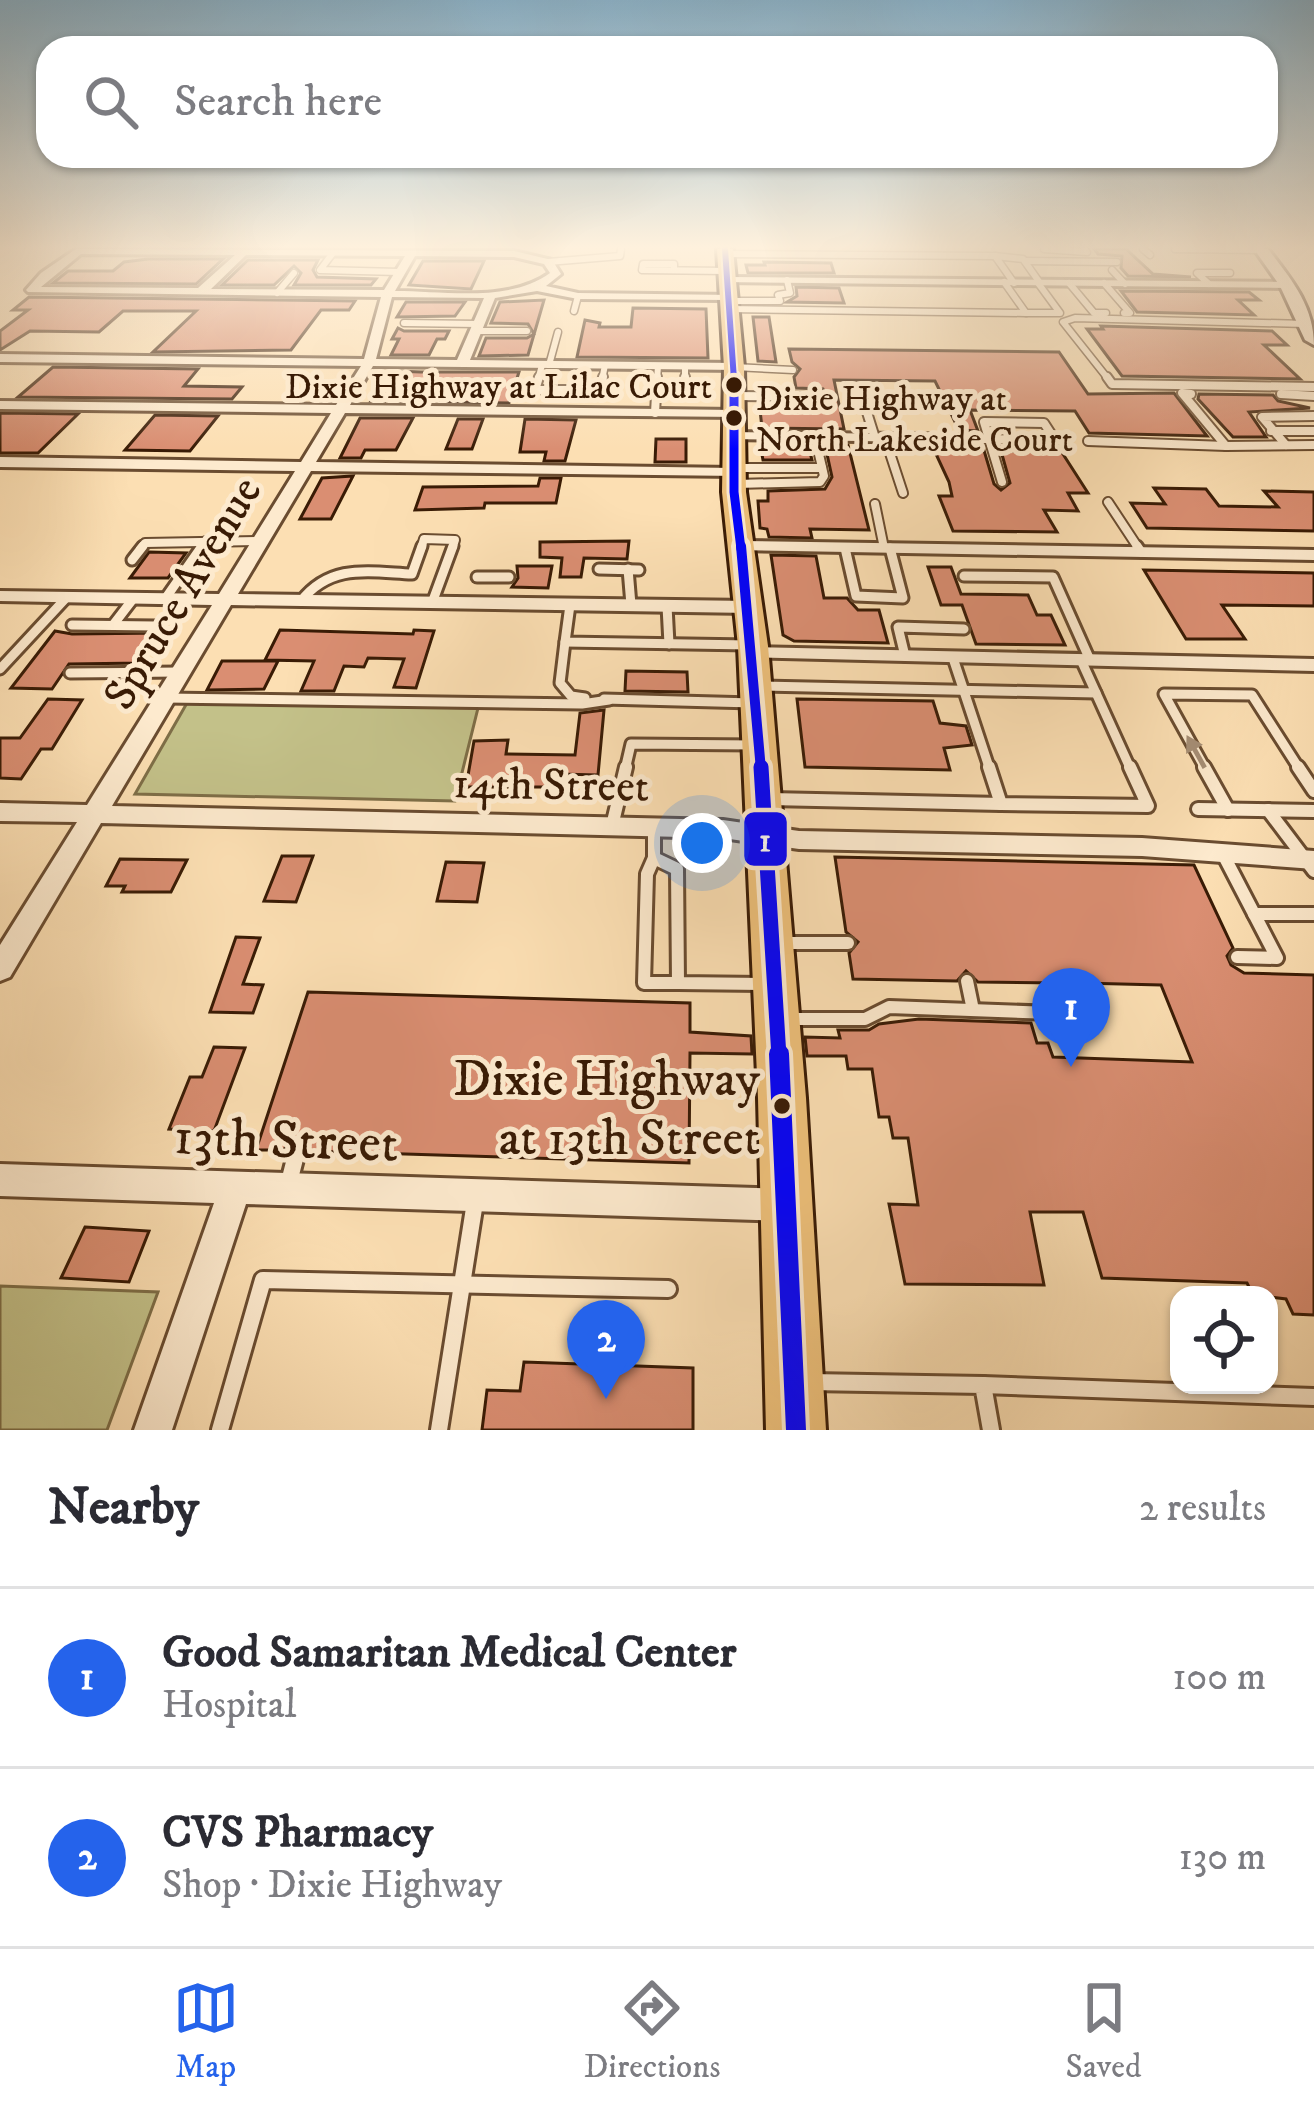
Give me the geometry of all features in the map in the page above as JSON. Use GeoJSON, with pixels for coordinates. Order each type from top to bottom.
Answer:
{"type":"FeatureCollection","features":[{"type":"Feature","properties":{"kind":"main road"},"geometry":{"type":"LineString","coordinates":[[730,316],[733,475],[755,673],[794,1406]]}},
{"type":"Feature","properties":{"kind":"street","name":"Spruce Avenue"},"geometry":{"type":"LineString","coordinates":[[0,969],[369,363],[382,316]]}},
{"type":"Feature","properties":{"kind":"street"},"geometry":{"type":"LineString","coordinates":[[462,364],[482,316]]}},
{"type":"Feature","properties":{"kind":"street"},"geometry":{"type":"LineString","coordinates":[[0,358],[685,366],[734,397],[815,437],[1063,440]]}},
{"type":"Feature","properties":{"kind":"street"},"geometry":{"type":"LineString","coordinates":[[0,405],[656,413],[734,397]]}},
{"type":"Feature","properties":{"kind":"street"},"geometry":{"type":"LineString","coordinates":[[0,462],[733,475]]}},
{"type":"Feature","properties":{"kind":"street"},"geometry":{"type":"LineString","coordinates":[[741,546],[1314,554]]}},
{"type":"Feature","properties":{"kind":"street"},"geometry":{"type":"LineString","coordinates":[[0,596],[668,606],[755,673],[905,656],[1314,665]]}},
{"type":"Feature","properties":{"kind":"street","name":"14th Street"},"geometry":{"type":"LineString","coordinates":[[0,812],[723,829],[764,818],[1310,863]]}},
{"type":"Feature","properties":{"kind":"street","name":"13th Street"},"geometry":{"type":"LineString","coordinates":[[0,1180],[785,1205]]}},
{"type":"Feature","properties":{"kind":"street"},"geometry":{"type":"LineString","coordinates":[[154,1430],[236,1187]]}},
{"type":"Feature","properties":{"kind":"lane"},"geometry":{"type":"LineString","coordinates":[[1310,332],[1150,319],[1063,322],[1093,353],[1104,380],[1128,386],[1314,392]]}},
{"type":"Feature","properties":{"kind":"lane"},"geometry":{"type":"LineString","coordinates":[[404,323],[527,331]]}},
{"type":"Feature","properties":{"kind":"lane"},"geometry":{"type":"LineString","coordinates":[[558,332],[535,390],[581,390]]}},
{"type":"Feature","properties":{"kind":"lane"},"geometry":{"type":"LineString","coordinates":[[734,397],[789,370],[786,355]]}},
{"type":"Feature","properties":{"kind":"lane"},"geometry":{"type":"LineString","coordinates":[[601,387],[605,365]]}},
{"type":"Feature","properties":{"kind":"lane"},"geometry":{"type":"LineString","coordinates":[[656,413],[658,366]]}},
{"type":"Feature","properties":{"kind":"lane"},"geometry":{"type":"LineString","coordinates":[[685,366],[685,395]]}},
{"type":"Feature","properties":{"kind":"lane"},"geometry":{"type":"LineString","coordinates":[[1226,446],[1182,394],[1314,392]]}},
{"type":"Feature","properties":{"kind":"lane"},"geometry":{"type":"LineString","coordinates":[[861,393],[903,493]]}},
{"type":"Feature","properties":{"kind":"lane"},"geometry":{"type":"LineString","coordinates":[[734,397],[820,397]]}},
{"type":"Feature","properties":{"kind":"lane"},"geometry":{"type":"LineString","coordinates":[[1286,446],[1259,420],[1314,416]]}},
{"type":"Feature","properties":{"kind":"lane"},"geometry":{"type":"LineString","coordinates":[[1271,431],[1314,431]]}},
{"type":"Feature","properties":{"kind":"lane"},"geometry":{"type":"LineString","coordinates":[[733,475],[813,484],[824,476],[815,437]]}},
{"type":"Feature","properties":{"kind":"lane"},"geometry":{"type":"LineString","coordinates":[[992,440],[1002,482]]}},
{"type":"Feature","properties":{"kind":"lane"},"geometry":{"type":"LineString","coordinates":[[1063,440],[1314,445]]}},
{"type":"Feature","properties":{"kind":"lane"},"geometry":{"type":"LineString","coordinates":[[733,475],[822,468]]}},
{"type":"Feature","properties":{"kind":"lane"},"geometry":{"type":"LineString","coordinates":[[1108,502],[1141,552]]}},
{"type":"Feature","properties":{"kind":"lane"},"geometry":{"type":"LineString","coordinates":[[845,548],[856,596],[903,598],[875,504]]}},
{"type":"Feature","properties":{"kind":"lane"},"geometry":{"type":"LineString","coordinates":[[301,601],[322,576],[412,574],[424,539],[455,540],[432,603]]}},
{"type":"Feature","properties":{"kind":"lane"},"geometry":{"type":"LineString","coordinates":[[165,599],[206,541]]}},
{"type":"Feature","properties":{"kind":"lane"},"geometry":{"type":"LineString","coordinates":[[132,560],[146,544],[261,541]]}},
{"type":"Feature","properties":{"kind":"lane"},"geometry":{"type":"LineString","coordinates":[[599,569],[633,570],[631,605]]}},
{"type":"Feature","properties":{"kind":"lane"},"geometry":{"type":"LineString","coordinates":[[764,818],[1001,804],[1148,806],[1096,692],[1053,577],[964,576]]}},
{"type":"Feature","properties":{"kind":"lane"},"geometry":{"type":"LineString","coordinates":[[477,578],[508,578]]}},
{"type":"Feature","properties":{"kind":"lane"},"geometry":{"type":"LineString","coordinates":[[485,603],[492,578]]}},
{"type":"Feature","properties":{"kind":"lane"},"geometry":{"type":"LineString","coordinates":[[0,669],[67,598]]}},
{"type":"Feature","properties":{"kind":"lane"},"geometry":{"type":"LineString","coordinates":[[113,626],[133,598]]}},
{"type":"Feature","properties":{"kind":"lane"},"geometry":{"type":"LineString","coordinates":[[570,604],[560,683],[572,696],[609,700]]}},
{"type":"Feature","properties":{"kind":"lane"},"geometry":{"type":"LineString","coordinates":[[668,606],[669,644]]}},
{"type":"Feature","properties":{"kind":"lane"},"geometry":{"type":"LineString","coordinates":[[72,626],[155,626]]}},
{"type":"Feature","properties":{"kind":"lane"},"geometry":{"type":"LineString","coordinates":[[905,656],[898,627],[964,628]]}},
{"type":"Feature","properties":{"kind":"lane"},"geometry":{"type":"LineString","coordinates":[[565,642],[669,644],[755,673],[964,690],[1096,692]]}},
{"type":"Feature","properties":{"kind":"lane"},"geometry":{"type":"LineString","coordinates":[[953,658],[1001,804]]}},
{"type":"Feature","properties":{"kind":"lane"},"geometry":{"type":"LineString","coordinates":[[70,673],[181,672]]}},
{"type":"Feature","properties":{"kind":"lane"},"geometry":{"type":"LineString","coordinates":[[166,698],[582,704],[755,673]]}},
{"type":"Feature","properties":{"kind":"lane"},"geometry":{"type":"LineString","coordinates":[[612,826],[631,744],[755,673]]}},
{"type":"Feature","properties":{"kind":"lane"},"geometry":{"type":"LineString","coordinates":[[1228,809],[1164,694],[1252,694],[1314,791]]}},
{"type":"Feature","properties":{"kind":"lane"},"geometry":{"type":"LineString","coordinates":[[1198,809],[1314,811]]}},
{"type":"Feature","properties":{"kind":"lane"},"geometry":{"type":"LineString","coordinates":[[1268,810],[1310,863]]}},
{"type":"Feature","properties":{"kind":"lane"},"geometry":{"type":"LineString","coordinates":[[654,827],[654,858],[646,874],[644,983],[775,982],[865,1018],[889,1007],[1081,1014],[1070,983]]}},
{"type":"Feature","properties":{"kind":"lane"},"geometry":{"type":"LineString","coordinates":[[1224,856],[1277,958],[1237,957]]}},
{"type":"Feature","properties":{"kind":"lane"},"geometry":{"type":"LineString","coordinates":[[654,858],[677,869],[678,983]]}},
{"type":"Feature","properties":{"kind":"lane"},"geometry":{"type":"LineString","coordinates":[[1254,914],[1314,914]]}},
{"type":"Feature","properties":{"kind":"lane"},"geometry":{"type":"LineString","coordinates":[[775,982],[848,944]]}},
{"type":"Feature","properties":{"kind":"lane"},"geometry":{"type":"LineString","coordinates":[[967,981],[973,1010]]}},
{"type":"Feature","properties":{"kind":"lane"},"geometry":{"type":"LineString","coordinates":[[287,1189],[297,1150]]}},
{"type":"Feature","properties":{"kind":"lane"},"geometry":{"type":"LineString","coordinates":[[439,1430],[476,1195]]}},
{"type":"Feature","properties":{"kind":"lane"},"geometry":{"type":"LineString","coordinates":[[220,1430],[263,1280],[668,1289]]}},
{"type":"Feature","properties":{"kind":"lane"},"geometry":{"type":"LineString","coordinates":[[983,1385],[991,1430]]}},
{"type":"Feature","properties":{"kind":"lane"},"geometry":{"type":"LineString","coordinates":[[794,1406],[983,1385],[1314,1397]]}},
{"type":"Feature","properties":{"kind":"shaded area"},"geometry":{"type":"Polygon","coordinates":[[[187,703],[478,708],[455,801],[135,794],[187,703]]]}},
{"type":"Feature","properties":{"kind":"shaded area"},"geometry":{"type":"Polygon","coordinates":[[[0,1286],[158,1292],[107,1430],[0,1430],[0,1286]]]}},
{"type":"Feature","properties":{"kind":"building"},"geometry":{"type":"Polygon","coordinates":[[[20,316],[118,316],[99,332],[30,331],[0,350],[0,331],[20,316]]]}},
{"type":"Feature","properties":{"kind":"building"},"geometry":{"type":"Polygon","coordinates":[[[191,316],[317,316],[291,350],[153,352],[191,316]]]}},
{"type":"Feature","properties":{"kind":"building"},"geometry":{"type":"Polygon","coordinates":[[[494,316],[539,316],[528,355],[479,356],[486,338],[534,334],[528,324],[491,323],[494,316]]]}},
{"type":"Feature","properties":{"kind":"building"},"geometry":{"type":"Polygon","coordinates":[[[632,316],[706,316],[708,358],[577,357],[585,320],[600,323],[599,327],[631,327],[632,316]]]}},
{"type":"Feature","properties":{"kind":"building"},"geometry":{"type":"Polygon","coordinates":[[[753,317],[769,317],[776,362],[758,361],[753,317]]]}},
{"type":"Feature","properties":{"kind":"building"},"geometry":{"type":"Polygon","coordinates":[[[1101,326],[1272,331],[1287,345],[1264,345],[1300,379],[1122,376],[1087,329],[1103,329],[1101,326]]]}},
{"type":"Feature","properties":{"kind":"building"},"geometry":{"type":"Polygon","coordinates":[[[398,328],[449,331],[445,339],[437,339],[429,355],[391,355],[399,339],[392,339],[398,328]]]}},
{"type":"Feature","properties":{"kind":"building"},"geometry":{"type":"Polygon","coordinates":[[[789,349],[1059,352],[1088,394],[1174,393],[1207,436],[1089,433],[1075,411],[970,410],[978,431],[959,430],[935,381],[834,380],[844,429],[762,428],[760,410],[774,410],[773,405],[821,405],[828,400],[823,389],[796,388],[794,377],[800,369],[792,362],[789,349]]]}},
{"type":"Feature","properties":{"kind":"building"},"geometry":{"type":"Polygon","coordinates":[[[53,367],[198,369],[184,386],[242,387],[232,399],[18,397],[53,367]]]}},
{"type":"Feature","properties":{"kind":"building"},"geometry":{"type":"Polygon","coordinates":[[[395,371],[519,372],[509,403],[371,401],[376,393],[383,393],[395,371]]]}},
{"type":"Feature","properties":{"kind":"building"},"geometry":{"type":"Polygon","coordinates":[[[1199,394],[1273,395],[1278,401],[1310,408],[1249,412],[1266,437],[1233,437],[1198,399],[1199,394]]]}},
{"type":"Feature","properties":{"kind":"building"},"geometry":{"type":"Polygon","coordinates":[[[0,413],[78,414],[38,453],[0,453],[0,413]]]}},
{"type":"Feature","properties":{"kind":"building"},"geometry":{"type":"Polygon","coordinates":[[[155,415],[218,416],[190,451],[125,450],[155,415]]]}},
{"type":"Feature","properties":{"kind":"building"},"geometry":{"type":"Polygon","coordinates":[[[360,418],[413,418],[396,450],[365,450],[361,458],[340,458],[360,418]]]}},
{"type":"Feature","properties":{"kind":"building"},"geometry":{"type":"Polygon","coordinates":[[[458,419],[483,419],[472,449],[446,449],[458,419]]]}},
{"type":"Feature","properties":{"kind":"building"},"geometry":{"type":"Polygon","coordinates":[[[525,419],[576,420],[565,461],[544,461],[546,452],[520,452],[525,419]]]}},
{"type":"Feature","properties":{"kind":"building"},"geometry":{"type":"Polygon","coordinates":[[[656,439],[686,439],[686,462],[655,462],[656,439]]]}},
{"type":"Feature","properties":{"kind":"building"},"geometry":{"type":"Polygon","coordinates":[[[760,444],[808,445],[812,460],[763,460],[760,444]]]}},
{"type":"Feature","properties":{"kind":"building"},"geometry":{"type":"Polygon","coordinates":[[[825,445],[848,445],[869,530],[810,529],[812,538],[769,537],[767,529],[760,528],[758,501],[768,501],[768,491],[825,489],[832,477],[825,445]]]}},
{"type":"Feature","properties":{"kind":"building"},"geometry":{"type":"Polygon","coordinates":[[[967,447],[983,447],[994,484],[1001,490],[1010,483],[1001,451],[1061,451],[1088,493],[1068,493],[1078,511],[1044,510],[1057,532],[953,531],[939,496],[952,496],[949,482],[935,452],[969,451],[967,447]]]}},
{"type":"Feature","properties":{"kind":"building"},"geometry":{"type":"Polygon","coordinates":[[[353,476],[331,519],[300,519],[322,478],[353,476]]]}},
{"type":"Feature","properties":{"kind":"building"},"geometry":{"type":"Polygon","coordinates":[[[540,478],[561,478],[556,503],[415,510],[423,487],[538,486],[540,478]]]}},
{"type":"Feature","properties":{"kind":"building"},"geometry":{"type":"Polygon","coordinates":[[[1154,488],[1206,489],[1219,506],[1278,507],[1264,491],[1314,492],[1314,531],[1147,528],[1131,503],[1165,504],[1154,488]]]}},
{"type":"Feature","properties":{"kind":"building"},"geometry":{"type":"Polygon","coordinates":[[[629,541],[627,559],[584,558],[581,577],[560,577],[562,558],[540,557],[540,542],[629,541]]]}},
{"type":"Feature","properties":{"kind":"building"},"geometry":{"type":"Polygon","coordinates":[[[149,552],[186,553],[168,578],[130,578],[149,552]]]}},
{"type":"Feature","properties":{"kind":"building"},"geometry":{"type":"Polygon","coordinates":[[[771,555],[816,556],[824,598],[847,598],[858,610],[879,610],[888,643],[794,641],[783,635],[771,555]]]}},
{"type":"Feature","properties":{"kind":"building"},"geometry":{"type":"Polygon","coordinates":[[[517,566],[552,566],[548,588],[512,587],[518,578],[517,566]]]}},
{"type":"Feature","properties":{"kind":"building"},"geometry":{"type":"Polygon","coordinates":[[[928,567],[951,567],[961,594],[1028,595],[1037,615],[1051,615],[1065,645],[976,644],[962,605],[941,605],[928,567]]]}},
{"type":"Feature","properties":{"kind":"building"},"geometry":{"type":"Polygon","coordinates":[[[1144,570],[1314,573],[1314,606],[1222,605],[1245,639],[1186,639],[1144,570]]]}},
{"type":"Feature","properties":{"kind":"building"},"geometry":{"type":"Polygon","coordinates":[[[280,630],[434,631],[416,688],[394,687],[404,659],[368,658],[364,667],[344,666],[334,691],[301,691],[314,661],[265,660],[280,630]]]}},
{"type":"Feature","properties":{"kind":"building"},"geometry":{"type":"Polygon","coordinates":[[[55,631],[162,633],[142,663],[69,664],[52,689],[11,688],[55,631]]]}},
{"type":"Feature","properties":{"kind":"building"},"geometry":{"type":"Polygon","coordinates":[[[222,661],[278,661],[264,689],[207,690],[222,661]]]}},
{"type":"Feature","properties":{"kind":"building"},"geometry":{"type":"Polygon","coordinates":[[[626,671],[687,672],[688,692],[625,691],[626,671]]]}},
{"type":"Feature","properties":{"kind":"building"},"geometry":{"type":"Polygon","coordinates":[[[48,699],[82,700],[52,749],[41,749],[21,779],[0,778],[0,738],[20,738],[48,699]]]}},
{"type":"Feature","properties":{"kind":"building"},"geometry":{"type":"Polygon","coordinates":[[[797,699],[933,701],[940,723],[966,726],[972,745],[944,748],[950,770],[805,767],[797,699]]]}},
{"type":"Feature","properties":{"kind":"building"},"geometry":{"type":"Polygon","coordinates":[[[604,710],[598,775],[560,774],[558,787],[466,787],[474,741],[508,740],[506,754],[575,755],[580,713],[604,710]]]}},
{"type":"Feature","properties":{"kind":"building"},"geometry":{"type":"Polygon","coordinates":[[[282,856],[313,856],[296,902],[264,901],[282,856]]]}},
{"type":"Feature","properties":{"kind":"building"},"geometry":{"type":"Polygon","coordinates":[[[835,857],[1194,865],[1233,948],[1227,956],[1231,965],[1244,973],[1314,975],[1314,1315],[1293,1314],[1286,1299],[1278,1298],[1278,1286],[1102,1278],[1083,1212],[1030,1212],[1044,1285],[905,1284],[889,1204],[918,1205],[908,1138],[893,1138],[889,1117],[879,1117],[872,1069],[848,1069],[846,1056],[807,1056],[805,1037],[840,1038],[838,1030],[869,1030],[879,1024],[919,1019],[1031,1023],[1037,1043],[1048,1043],[1053,1057],[1192,1062],[1161,985],[1081,983],[1071,973],[1060,983],[978,982],[966,971],[957,981],[853,979],[849,953],[858,942],[846,932],[835,857]]]}},
{"type":"Feature","properties":{"kind":"building"},"geometry":{"type":"Polygon","coordinates":[[[120,859],[187,860],[171,892],[122,892],[125,886],[106,886],[120,859]]]}},
{"type":"Feature","properties":{"kind":"building"},"geometry":{"type":"Polygon","coordinates":[[[446,862],[484,863],[477,902],[437,901],[446,862]]]}},
{"type":"Feature","properties":{"kind":"building"},"geometry":{"type":"Polygon","coordinates":[[[236,937],[260,938],[243,984],[263,985],[253,1013],[210,1012],[236,937]]]}},
{"type":"Feature","properties":{"kind":"building"},"geometry":{"type":"Polygon","coordinates":[[[308,992],[690,1003],[690,1032],[751,1036],[752,1054],[690,1053],[689,1163],[309,1151],[299,1138],[289,1141],[284,1150],[256,1150],[308,992]]]}},
{"type":"Feature","properties":{"kind":"building"},"geometry":{"type":"Polygon","coordinates":[[[214,1047],[245,1048],[214,1131],[169,1129],[190,1077],[202,1077],[214,1047]]]}},
{"type":"Feature","properties":{"kind":"building"},"geometry":{"type":"Polygon","coordinates":[[[85,1227],[149,1231],[129,1282],[61,1278],[85,1227]]]}},
{"type":"Feature","properties":{"kind":"building"},"geometry":{"type":"Polygon","coordinates":[[[524,1362],[693,1368],[693,1430],[482,1430],[487,1390],[520,1391],[524,1362]]]}},
{"type":"Feature","properties":{"kind":"transit line","name":"1"},"geometry":{"type":"LineString","coordinates":[[730,316],[734,492],[753,646],[782,1098],[796,1430]]}},
{"type":"Feature","properties":{"kind":"place","name":"Dixie Highway at Lilac Court"},"geometry":{"type":"Point","coordinates":[734,385]}},
{"type":"Feature","properties":{"kind":"place","name":"Dixie Highway at North Lakeside Court"},"geometry":{"type":"Point","coordinates":[734,418]}},
{"type":"Feature","properties":{"kind":"place","name":"Good Samaritan Medical Center"},"geometry":{"type":"Point","coordinates":[1071,1067]}},
{"type":"Feature","properties":{"kind":"place","name":"Dixie Highway at 13th Street"},"geometry":{"type":"Point","coordinates":[782,1106]}},
{"type":"Feature","properties":{"kind":"place","name":"CVS Pharmacy"},"geometry":{"type":"Point","coordinates":[606,1399]}}]}
